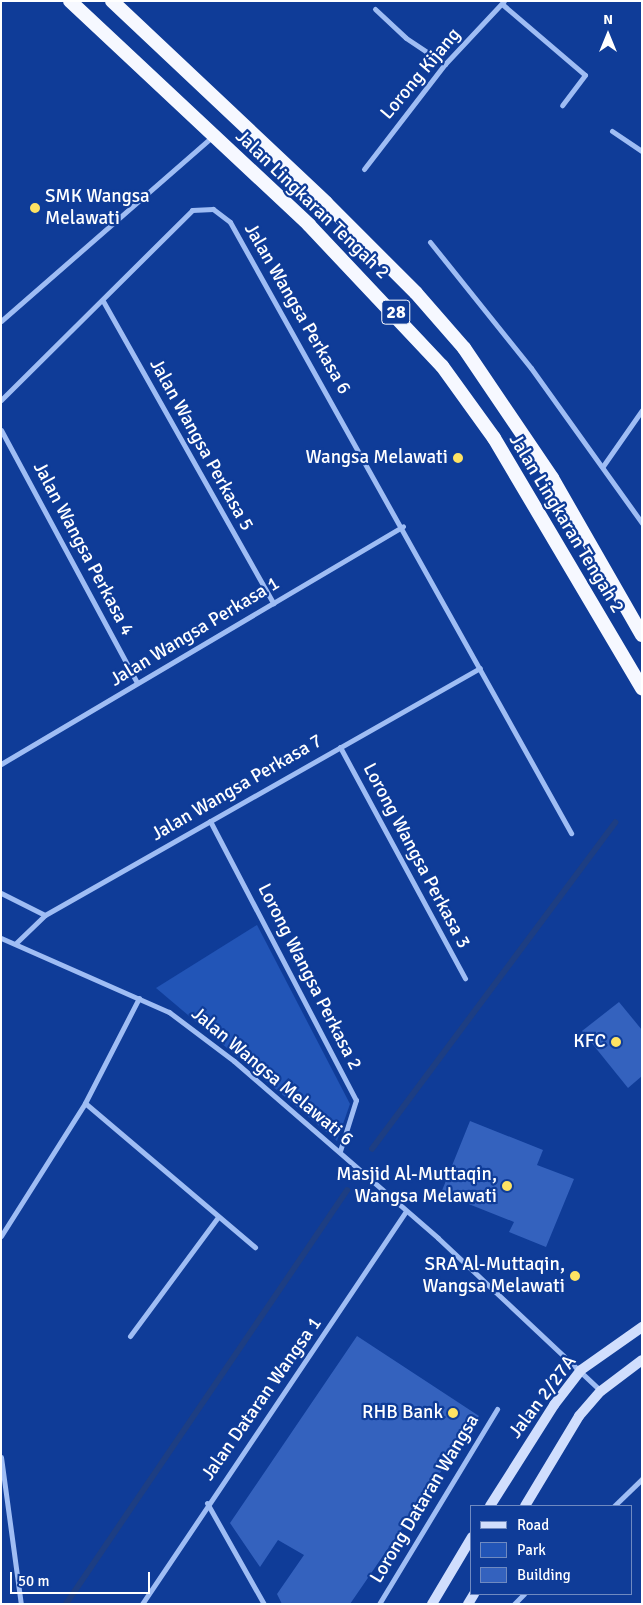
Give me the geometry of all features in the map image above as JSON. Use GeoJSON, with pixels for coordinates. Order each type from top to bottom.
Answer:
{"type":"FeatureCollection","features":[{"type":"Feature","properties":{"kind":"highway","name":"Jalan Lingkaran Tengah 2"},"geometry":{"type":"LineString","coordinates":[[70,1],[396,312],[442,366],[494,438],[642,688]]}},
{"type":"Feature","properties":{"kind":"highway","name":"Jalan Lingkaran Tengah 2"},"geometry":{"type":"LineString","coordinates":[[112,1],[326,203],[416,293],[464,348],[552,478],[642,635]]}},
{"type":"Feature","properties":{"kind":"main road","name":"Jalan 2/27A"},"geometry":{"type":"LineString","coordinates":[[491,1505],[554,1405],[581,1370],[642,1327]]}},
{"type":"Feature","properties":{"kind":"main road"},"geometry":{"type":"LineString","coordinates":[[526,1505],[579,1416],[601,1391],[642,1360]]}},
{"type":"Feature","properties":{"kind":"main road"},"geometry":{"type":"LineString","coordinates":[[432,1604],[470,1540]]}},
{"type":"Feature","properties":{"kind":"street"},"geometry":{"type":"LineString","coordinates":[[503,2],[585,75],[562,105]]}},
{"type":"Feature","properties":{"kind":"street","name":"Lorong Kijang"},"geometry":{"type":"LineString","coordinates":[[364,169],[445,64],[503,2]]}},
{"type":"Feature","properties":{"kind":"street"},"geometry":{"type":"LineString","coordinates":[[375,9],[406,38],[445,64]]}},
{"type":"Feature","properties":{"kind":"street"},"geometry":{"type":"LineString","coordinates":[[612,130],[642,151]]}},
{"type":"Feature","properties":{"kind":"street"},"geometry":{"type":"LineString","coordinates":[[1,321],[213,136]]}},
{"type":"Feature","properties":{"kind":"street","name":"Jalan Wangsa Perkasa 6"},"geometry":{"type":"LineString","coordinates":[[1,400],[192,210],[213,209],[230,222],[404,526],[571,833]]}},
{"type":"Feature","properties":{"kind":"street"},"geometry":{"type":"LineString","coordinates":[[430,242],[603,466],[642,524]]}},
{"type":"Feature","properties":{"kind":"street","name":"Jalan Wangsa Perkasa 5"},"geometry":{"type":"LineString","coordinates":[[103,300],[273,603]]}},
{"type":"Feature","properties":{"kind":"street"},"geometry":{"type":"LineString","coordinates":[[603,466],[642,410]]}},
{"type":"Feature","properties":{"kind":"street","name":"Jalan Wangsa Perkasa 4"},"geometry":{"type":"LineString","coordinates":[[1,430],[138,683]]}},
{"type":"Feature","properties":{"kind":"street","name":"Jalan Wangsa Perkasa 1"},"geometry":{"type":"LineString","coordinates":[[2,763],[404,526]]}},
{"type":"Feature","properties":{"kind":"street"},"geometry":{"type":"LineString","coordinates":[[628,610],[642,620]]}},
{"type":"Feature","properties":{"kind":"street","name":"Jalan Wangsa Perkasa 7"},"geometry":{"type":"LineString","coordinates":[[16,943],[46,914],[480,668]]}},
{"type":"Feature","properties":{"kind":"street","name":"Lorong Wangsa Perkasa 3"},"geometry":{"type":"LineString","coordinates":[[340,747],[465,978]]}},
{"type":"Feature","properties":{"kind":"street","name":"Lorong Wangsa Perkasa 2"},"geometry":{"type":"LineString","coordinates":[[210,821],[356,1100],[340,1151]]}},
{"type":"Feature","properties":{"kind":"street"},"geometry":{"type":"LineString","coordinates":[[1,892],[46,914]]}},
{"type":"Feature","properties":{"kind":"street","name":"Jalan Wangsa Melawati 6"},"geometry":{"type":"LineString","coordinates":[[1,938],[169,1012],[234,1061],[340,1151],[581,1370],[601,1391]]}},
{"type":"Feature","properties":{"kind":"street"},"geometry":{"type":"LineString","coordinates":[[1,1236],[85,1102],[139,998]]}},
{"type":"Feature","properties":{"kind":"street"},"geometry":{"type":"LineString","coordinates":[[85,1102],[155,1158],[218,1217],[255,1247]]}},
{"type":"Feature","properties":{"kind":"street","name":"Jalan Dataran Wangsa 1"},"geometry":{"type":"LineString","coordinates":[[142,1604],[207,1503],[406,1211]]}},
{"type":"Feature","properties":{"kind":"street"},"geometry":{"type":"LineString","coordinates":[[130,1336],[218,1217]]}},
{"type":"Feature","properties":{"kind":"street","name":"Lorong Dataran Wangsa"},"geometry":{"type":"LineString","coordinates":[[379,1604],[497,1409]]}},
{"type":"Feature","properties":{"kind":"street"},"geometry":{"type":"LineString","coordinates":[[1,1457],[21,1604]]}},
{"type":"Feature","properties":{"kind":"street"},"geometry":{"type":"LineString","coordinates":[[615,1505],[642,1479]]}},
{"type":"Feature","properties":{"kind":"street"},"geometry":{"type":"LineString","coordinates":[[207,1503],[264,1604]]}},
{"type":"Feature","properties":{"kind":"street"},"geometry":{"type":"LineString","coordinates":[[514,1604],[523,1595]]}},
{"type":"Feature","properties":{"kind":"green space"},"geometry":{"type":"Polygon","coordinates":[[[257,925],[350,1104],[337,1141],[156,988],[257,925]]]}},
{"type":"Feature","properties":{"kind":"building","name":"KFC"},"geometry":{"type":"Polygon","coordinates":[[[619,1002],[642,1030],[642,1076],[628,1088],[582,1031],[619,1002]]]}},
{"type":"Feature","properties":{"kind":"building","name":"Masjid Al-Muttaqin, Wangsa Melawati"},"geometry":{"type":"Polygon","coordinates":[[[470,1121],[543,1150],[537,1165],[574,1179],[546,1247],[509,1232],[514,1222],[441,1193],[470,1121]]]}},
{"type":"Feature","properties":{"kind":"building"},"geometry":{"type":"Polygon","coordinates":[[[357,1336],[479,1416],[350,1604],[282,1604],[277,1594],[304,1555],[278,1540],[260,1567],[230,1523],[357,1336]]]}},
{"type":"Feature","properties":{"kind":"waterway"},"geometry":{"type":"LineString","coordinates":[[372,1149],[615,823]]}},
{"type":"Feature","properties":{"kind":"waterway"},"geometry":{"type":"LineString","coordinates":[[66,1604],[347,1191]]}},
{"type":"Feature","properties":{"kind":"place","name":"SMK Wangsa Melawati"},"geometry":{"type":"Point","coordinates":[35,208]}},
{"type":"Feature","properties":{"kind":"place","name":"Wangsa Melawati"},"geometry":{"type":"Point","coordinates":[458,458]}},
{"type":"Feature","properties":{"kind":"place","name":"KFC"},"geometry":{"type":"Point","coordinates":[616,1042]}},
{"type":"Feature","properties":{"kind":"place","name":"Masjid Al-Muttaqin, Wangsa Melawati"},"geometry":{"type":"Point","coordinates":[507,1186]}},
{"type":"Feature","properties":{"kind":"place","name":"SRA Al-Muttaqin, Wangsa Melawati"},"geometry":{"type":"Point","coordinates":[575,1276]}},
{"type":"Feature","properties":{"kind":"place","name":"RHB Bank"},"geometry":{"type":"Point","coordinates":[453,1413]}}]}
